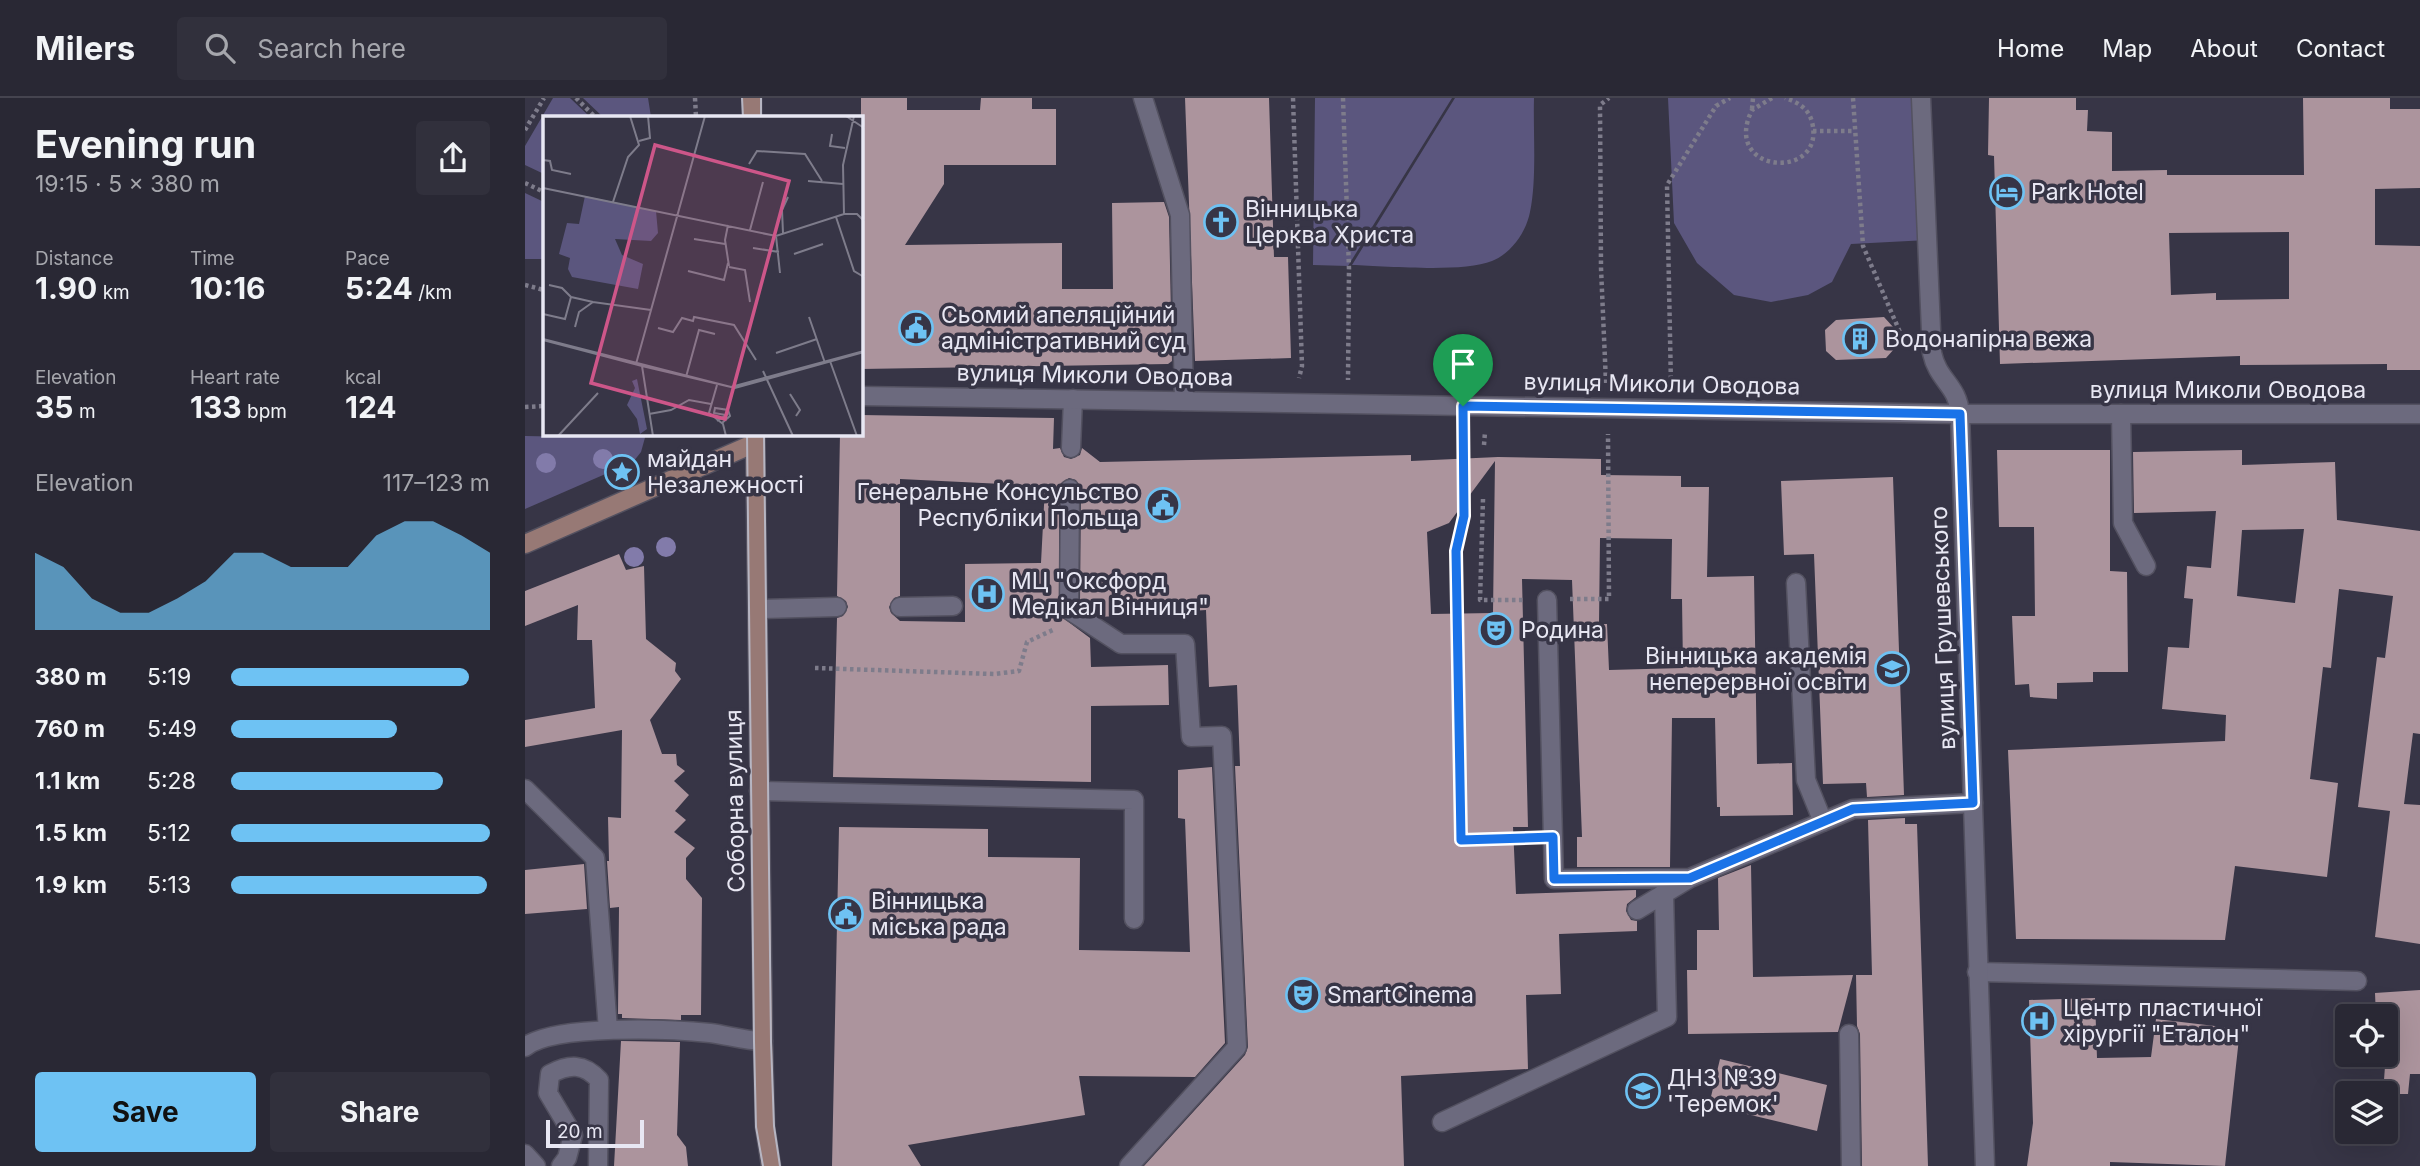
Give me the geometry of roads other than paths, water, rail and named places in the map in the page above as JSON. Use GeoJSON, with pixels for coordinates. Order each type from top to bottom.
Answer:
{"type":"FeatureCollection","features":[{"type":"Feature","properties":{"kind":"street"},"geometry":{"type":"LineString","coordinates":[[752,98],[752,116]]}},
{"type":"Feature","properties":{"kind":"street"},"geometry":{"type":"LineString","coordinates":[[1143,98],[1180,215],[1184,401]]}},
{"type":"Feature","properties":{"kind":"street","name":"вулиця Грушевського"},"geometry":{"type":"LineString","coordinates":[[1921,98],[1933,353],[1942,379],[1957,392],[1960,414],[1985,1166]]}},
{"type":"Feature","properties":{"kind":"street","name":"вулиця Миколи Оводова"},"geometry":{"type":"LineString","coordinates":[[863,396],[1960,414],[2420,414]]}},
{"type":"Feature","properties":{"kind":"street"},"geometry":{"type":"LineString","coordinates":[[1071,448],[1073,399]]}},
{"type":"Feature","properties":{"kind":"street"},"geometry":{"type":"LineString","coordinates":[[2121,414],[2123,523],[2146,566]]}},
{"type":"Feature","properties":{"kind":"street"},"geometry":{"type":"LineString","coordinates":[[525,544],[755,439]]}},
{"type":"Feature","properties":{"kind":"street","name":"Соборна вулиця"},"geometry":{"type":"LineString","coordinates":[[755,439],[763,1041],[765,1127],[771,1166]]}},
{"type":"Feature","properties":{"kind":"street"},"geometry":{"type":"LineString","coordinates":[[1070,489],[1069,610],[1121,644],[1185,644],[1191,737],[1222,736],[1237,1046],[1129,1166]]}},
{"type":"Feature","properties":{"kind":"street"},"geometry":{"type":"LineString","coordinates":[[1796,583],[1806,780],[1823,822]]}},
{"type":"Feature","properties":{"kind":"street"},"geometry":{"type":"LineString","coordinates":[[1547,600],[1554,879],[1690,878]]}},
{"type":"Feature","properties":{"kind":"street"},"geometry":{"type":"LineString","coordinates":[[900,607],[953,606]]}},
{"type":"Feature","properties":{"kind":"street"},"geometry":{"type":"LineString","coordinates":[[758,609],[837,607]]}},
{"type":"Feature","properties":{"kind":"street"},"geometry":{"type":"LineString","coordinates":[[525,789],[595,858],[608,1030]]}},
{"type":"Feature","properties":{"kind":"street"},"geometry":{"type":"LineString","coordinates":[[759,791],[1134,800],[1134,919]]}},
{"type":"Feature","properties":{"kind":"street"},"geometry":{"type":"LineString","coordinates":[[1637,911],[1690,878],[1853,809],[1973,803]]}},
{"type":"Feature","properties":{"kind":"street"},"geometry":{"type":"LineString","coordinates":[[1442,1122],[1667,1017],[1664,894]]}},
{"type":"Feature","properties":{"kind":"street"},"geometry":{"type":"LineString","coordinates":[[1977,972],[2357,981]]}},
{"type":"Feature","properties":{"kind":"street"},"geometry":{"type":"LineString","coordinates":[[525,1048],[536,1038],[608,1030],[710,1033],[763,1041]]}},
{"type":"Feature","properties":{"kind":"street"},"geometry":{"type":"LineString","coordinates":[[1849,1034],[1851,1166]]}},
{"type":"Feature","properties":{"kind":"street"},"geometry":{"type":"LineString","coordinates":[[561,1166],[567,1158],[573,1135],[548,1093],[550,1074],[575,1066],[589,1069],[599,1080],[598,1166]]}},
{"type":"Feature","properties":{"kind":"street"},"geometry":{"type":"LineString","coordinates":[[525,1154],[536,1166]]}},
{"type":"Feature","properties":{"kind":"tram line"},"geometry":{"type":"LineString","coordinates":[[742,98],[743,116]]}},
{"type":"Feature","properties":{"kind":"tram line"},"geometry":{"type":"LineString","coordinates":[[761,98],[761,116]]}},
{"type":"Feature","properties":{"kind":"tram line"},"geometry":{"type":"LineString","coordinates":[[747,436],[754,1041],[756,1127],[763,1166]]}},
{"type":"Feature","properties":{"kind":"tram line"},"geometry":{"type":"LineString","coordinates":[[764,436],[771,1042],[774,1126],[780,1166]]}},
{"type":"Feature","properties":{"kind":"place","name":"Park Hotel"},"geometry":{"type":"Point","coordinates":[2007,192]}},
{"type":"Feature","properties":{"kind":"place","name":"Вінницька Церква Христа"},"geometry":{"type":"Point","coordinates":[1221,222]}},
{"type":"Feature","properties":{"kind":"place","name":"Сьомий апеляційний адміністративний суд"},"geometry":{"type":"Point","coordinates":[916,328]}},
{"type":"Feature","properties":{"kind":"place","name":"Водонапірна вежа"},"geometry":{"type":"Point","coordinates":[1860,339]}},
{"type":"Feature","properties":{"kind":"place","name":"майдан Незалежності"},"geometry":{"type":"Point","coordinates":[622,472]}},
{"type":"Feature","properties":{"kind":"place","name":"Генеральне Консульство Республіки Польща"},"geometry":{"type":"Point","coordinates":[1163,505]}},
{"type":"Feature","properties":{"kind":"place","name":"МЦ \"Оксфорд Медікал Вінниця\""},"geometry":{"type":"Point","coordinates":[987,594]}},
{"type":"Feature","properties":{"kind":"place","name":"Родина"},"geometry":{"type":"Point","coordinates":[1496,630]}},
{"type":"Feature","properties":{"kind":"place","name":"Вінницька академія неперервної освіти"},"geometry":{"type":"Point","coordinates":[1892,669]}},
{"type":"Feature","properties":{"kind":"place","name":"Вінницька міська рада"},"geometry":{"type":"Point","coordinates":[846,914]}},
{"type":"Feature","properties":{"kind":"place","name":"SmartCinema"},"geometry":{"type":"Point","coordinates":[1303,995]}},
{"type":"Feature","properties":{"kind":"place","name":"Центр пластичної хірургії \"Еталон\""},"geometry":{"type":"Point","coordinates":[2039,1021]}},
{"type":"Feature","properties":{"kind":"place","name":"ДНЗ №39 'Теремок'"},"geometry":{"type":"Point","coordinates":[1643,1091]}}]}
